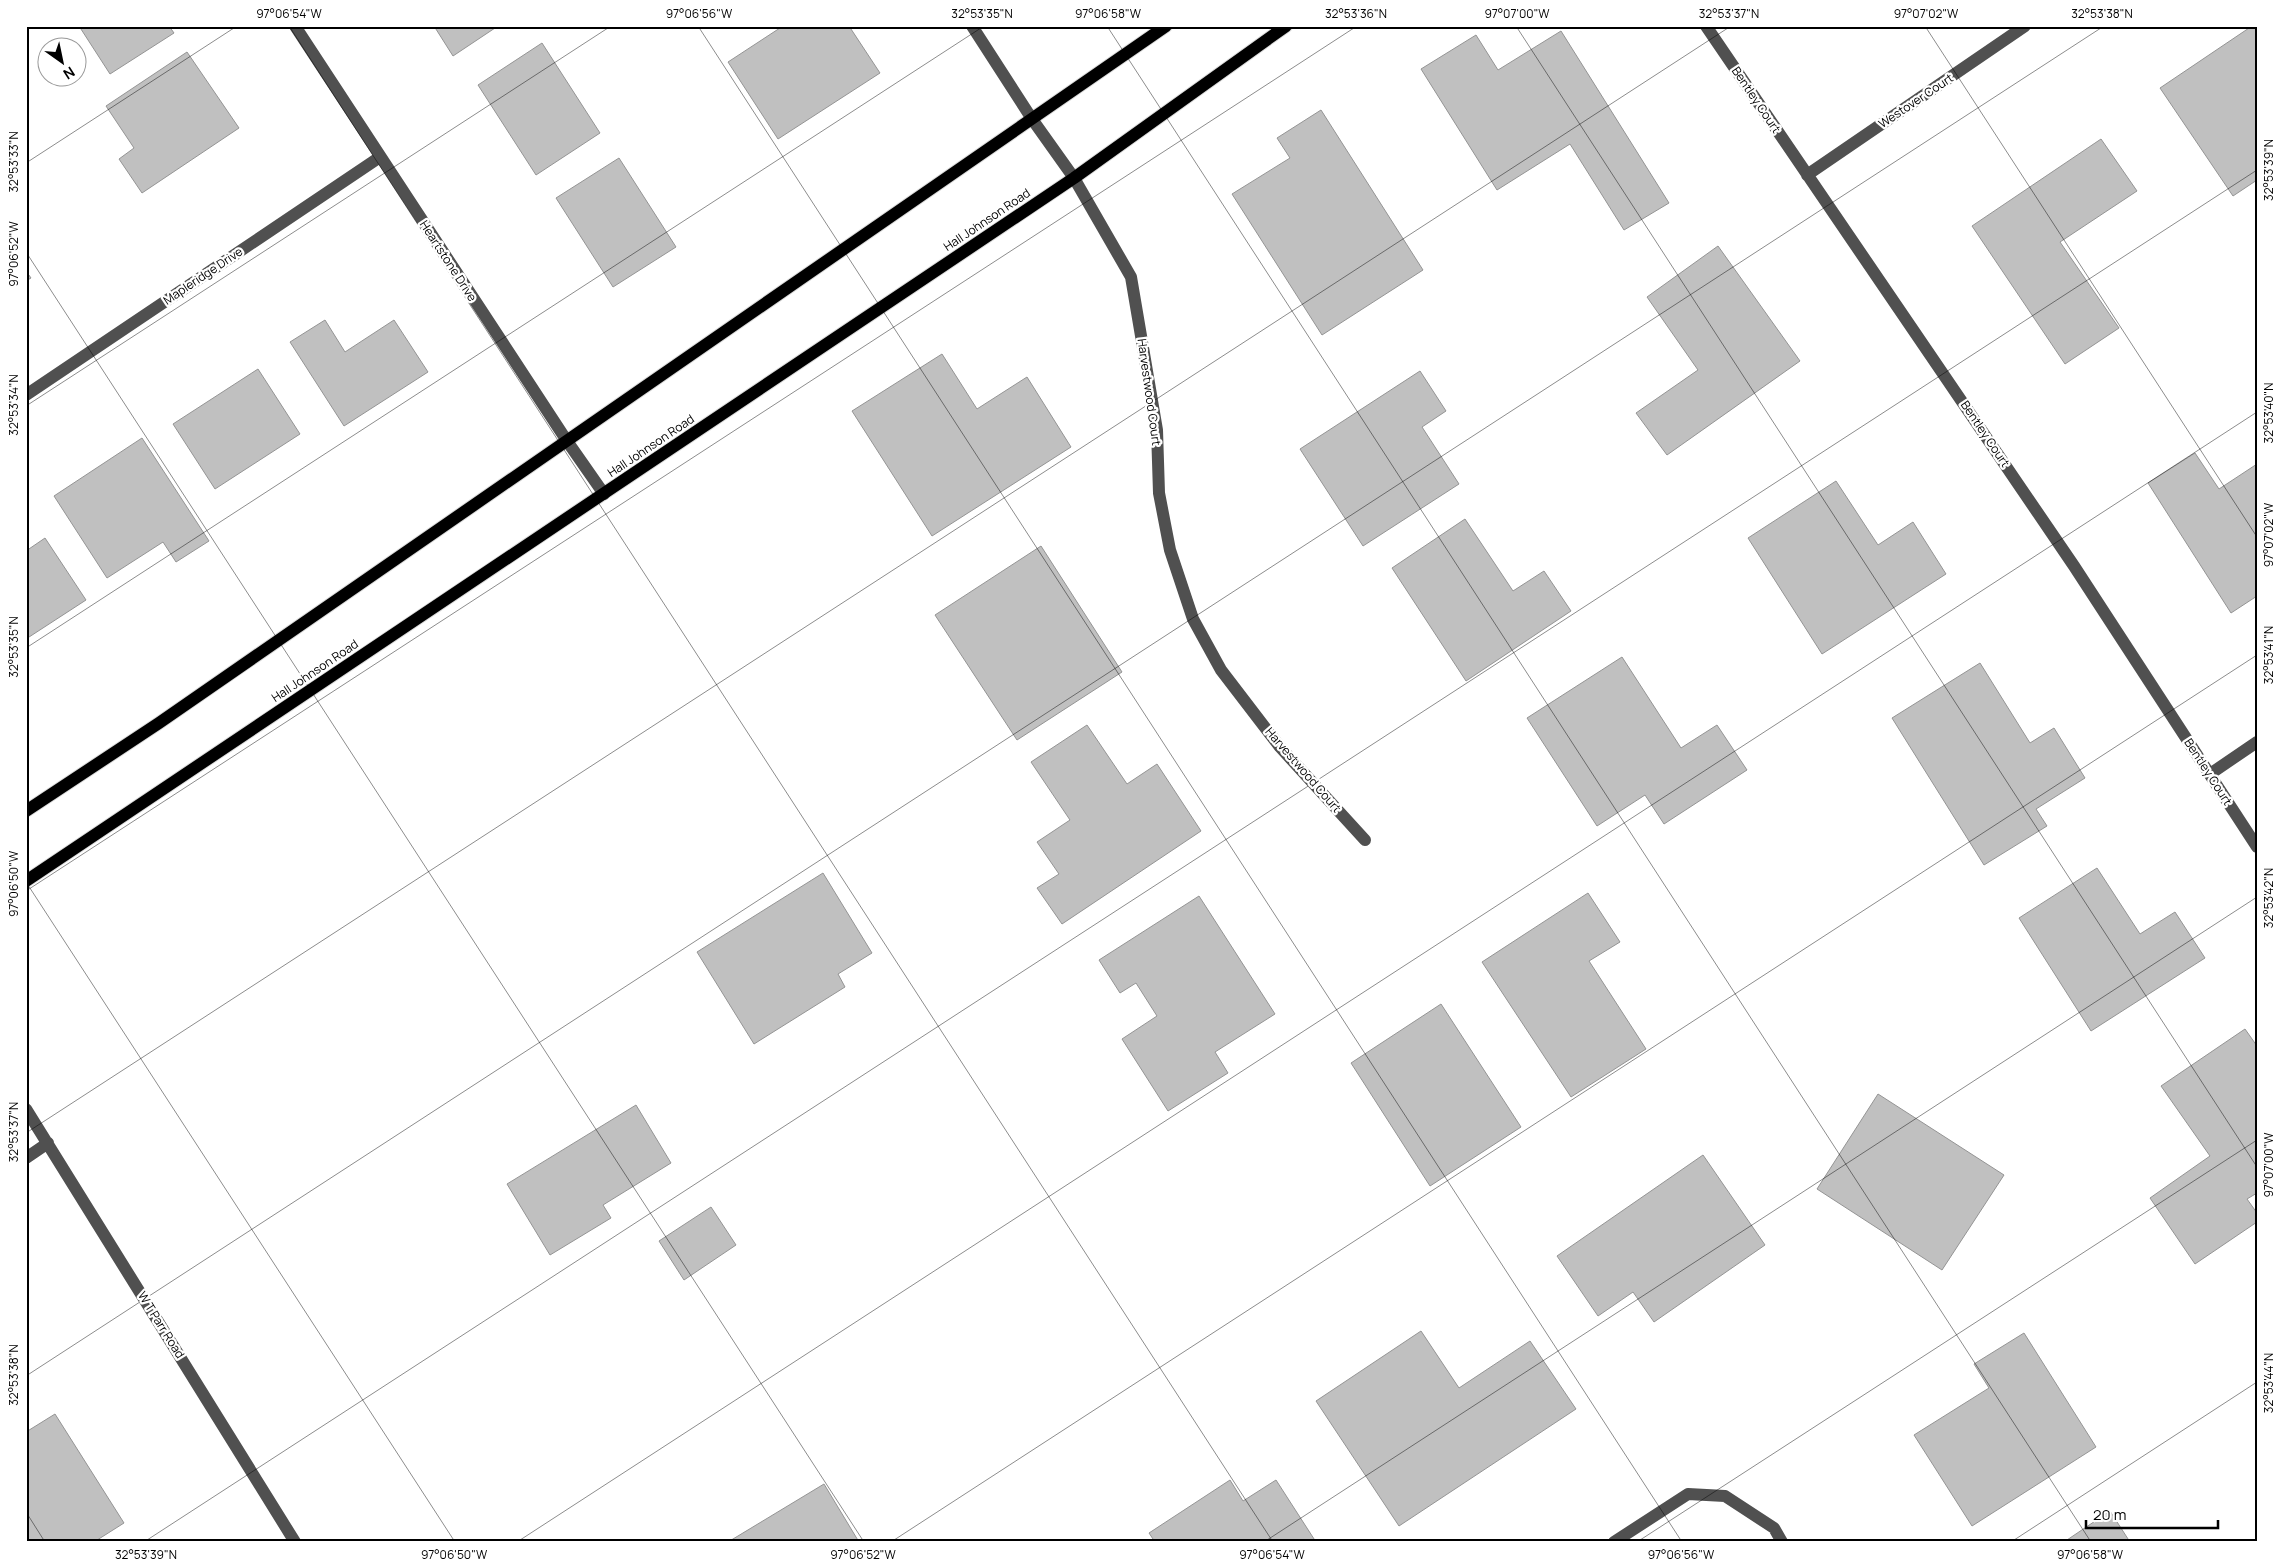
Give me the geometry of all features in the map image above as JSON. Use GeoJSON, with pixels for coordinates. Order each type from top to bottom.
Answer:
{"type":"FeatureCollection","features":[{"type":"Feature","properties":{"kind":"main road"},"geometry":{"type":"LineString","coordinates":[[26,811],[159,723],[1166,26]]}},
{"type":"Feature","properties":{"kind":"main road","name":"Hall Johnson Road"},"geometry":{"type":"LineString","coordinates":[[26,881],[1074,178],[1286,26]]}},
{"type":"Feature","properties":{"kind":"street","name":"Heartstone Drive"},"geometry":{"type":"LineString","coordinates":[[295,26],[567,441],[604,494]]}},
{"type":"Feature","properties":{"kind":"street","name":"Harvestwood Court"},"geometry":{"type":"LineString","coordinates":[[972,26],[1032,119],[1074,178],[1131,277],[1157,430],[1159,493],[1170,550],[1193,619],[1221,670],[1280,747],[1365,840]]}},
{"type":"Feature","properties":{"kind":"street","name":"Bentley Court"},"geometry":{"type":"LineString","coordinates":[[1706,26],[2074,566],[2257,847]]}},
{"type":"Feature","properties":{"kind":"street","name":"Westover Court"},"geometry":{"type":"LineString","coordinates":[[1807,175],[2024,26]]}},
{"type":"Feature","properties":{"kind":"street","name":"Mapleridge Drive"},"geometry":{"type":"LineString","coordinates":[[26,395],[380,157]]}},
{"type":"Feature","properties":{"kind":"street"},"geometry":{"type":"LineString","coordinates":[[2210,774],[2257,742]]}},
{"type":"Feature","properties":{"kind":"street","name":"W T Parr Road"},"geometry":{"type":"LineString","coordinates":[[26,1109],[295,1542]]}},
{"type":"Feature","properties":{"kind":"street"},"geometry":{"type":"LineString","coordinates":[[26,1158],[48,1144]]}},
{"type":"Feature","properties":{"kind":"street"},"geometry":{"type":"LineString","coordinates":[[1614,1542],[1688,1494],[1725,1496],[1774,1528],[1782,1542]]}},
{"type":"Feature","properties":{"kind":"building"},"geometry":{"type":"Polygon","coordinates":[[[79,26],[169,26],[174,33],[110,74],[79,26]]]}},
{"type":"Feature","properties":{"kind":"building"},"geometry":{"type":"Polygon","coordinates":[[[434,26],[498,26],[453,56],[434,26]]]}},
{"type":"Feature","properties":{"kind":"building"},"geometry":{"type":"Polygon","coordinates":[[[783,26],[849,26],[880,73],[778,139],[728,62],[783,26]]]}},
{"type":"Feature","properties":{"kind":"building"},"geometry":{"type":"Polygon","coordinates":[[[2252,26],[2257,26],[2257,180],[2233,196],[2160,88],[2252,26]]]}},
{"type":"Feature","properties":{"kind":"building"},"geometry":{"type":"Polygon","coordinates":[[[1561,31],[1669,203],[1624,230],[1570,144],[1497,190],[1421,69],[1476,35],[1498,70],[1561,31]]]}},
{"type":"Feature","properties":{"kind":"building"},"geometry":{"type":"Polygon","coordinates":[[[542,43],[600,133],[536,175],[478,85],[542,43]]]}},
{"type":"Feature","properties":{"kind":"building"},"geometry":{"type":"Polygon","coordinates":[[[187,52],[239,128],[142,193],[119,159],[134,148],[106,106],[187,52]]]}},
{"type":"Feature","properties":{"kind":"building"},"geometry":{"type":"Polygon","coordinates":[[[1321,110],[1423,270],[1322,335],[1232,194],[1290,158],[1277,138],[1321,110]]]}},
{"type":"Feature","properties":{"kind":"building"},"geometry":{"type":"Polygon","coordinates":[[[2101,139],[2137,191],[2060,242],[2119,328],[2065,364],[1972,226],[2101,139]]]}},
{"type":"Feature","properties":{"kind":"building"},"geometry":{"type":"Polygon","coordinates":[[[619,158],[676,247],[613,287],[556,198],[619,158]]]}},
{"type":"Feature","properties":{"kind":"building"},"geometry":{"type":"Polygon","coordinates":[[[1718,246],[1800,361],[1667,455],[1636,413],[1698,370],[1647,297],[1718,246]]]}},
{"type":"Feature","properties":{"kind":"building"},"geometry":{"type":"Polygon","coordinates":[[[26,271],[31,278],[26,281],[26,271]]]}},
{"type":"Feature","properties":{"kind":"building"},"geometry":{"type":"Polygon","coordinates":[[[325,320],[345,352],[394,320],[428,372],[344,426],[290,342],[325,320]]]}},
{"type":"Feature","properties":{"kind":"building"},"geometry":{"type":"Polygon","coordinates":[[[942,354],[977,409],[1027,377],[1071,447],[932,536],[852,411],[942,354]]]}},
{"type":"Feature","properties":{"kind":"building"},"geometry":{"type":"Polygon","coordinates":[[[258,369],[300,434],[215,489],[173,424],[258,369]]]}},
{"type":"Feature","properties":{"kind":"building"},"geometry":{"type":"Polygon","coordinates":[[[1420,371],[1446,411],[1422,427],[1459,484],[1363,546],[1300,449],[1420,371]]]}},
{"type":"Feature","properties":{"kind":"building"},"geometry":{"type":"Polygon","coordinates":[[[142,438],[209,541],[176,562],[163,542],[107,578],[54,496],[142,438]]]}},
{"type":"Feature","properties":{"kind":"building"},"geometry":{"type":"Polygon","coordinates":[[[2195,453],[2219,489],[2257,464],[2257,596],[2231,613],[2148,483],[2195,453]]]}},
{"type":"Feature","properties":{"kind":"building"},"geometry":{"type":"Polygon","coordinates":[[[1836,481],[1878,545],[1913,522],[1946,574],[1822,654],[1748,538],[1836,481]]]}},
{"type":"Feature","properties":{"kind":"building"},"geometry":{"type":"Polygon","coordinates":[[[1465,519],[1513,591],[1544,571],[1571,611],[1466,681],[1392,568],[1465,519]]]}},
{"type":"Feature","properties":{"kind":"building"},"geometry":{"type":"Polygon","coordinates":[[[45,538],[86,600],[26,639],[26,551],[45,538]]]}},
{"type":"Feature","properties":{"kind":"building"},"geometry":{"type":"Polygon","coordinates":[[[1041,546],[1122,672],[1017,740],[935,615],[1041,546]]]}},
{"type":"Feature","properties":{"kind":"building"},"geometry":{"type":"Polygon","coordinates":[[[1622,657],[1681,748],[1717,725],[1747,770],[1664,824],[1645,795],[1597,826],[1527,718],[1622,657]]]}},
{"type":"Feature","properties":{"kind":"building"},"geometry":{"type":"Polygon","coordinates":[[[1980,663],[2030,743],[2054,728],[2085,778],[2036,809],[2047,826],[1984,865],[1892,718],[1980,663]]]}},
{"type":"Feature","properties":{"kind":"building"},"geometry":{"type":"Polygon","coordinates":[[[1087,725],[1127,784],[1157,764],[1201,831],[1062,924],[1037,888],[1059,874],[1037,842],[1070,820],[1031,762],[1087,725]]]}},
{"type":"Feature","properties":{"kind":"building"},"geometry":{"type":"Polygon","coordinates":[[[2097,868],[2140,934],[2175,912],[2205,958],[2091,1031],[2019,918],[2097,868]]]}},
{"type":"Feature","properties":{"kind":"building"},"geometry":{"type":"Polygon","coordinates":[[[823,873],[872,953],[838,974],[845,987],[754,1044],[697,952],[823,873]]]}},
{"type":"Feature","properties":{"kind":"building"},"geometry":{"type":"Polygon","coordinates":[[[1588,893],[1620,942],[1589,961],[1646,1049],[1571,1097],[1482,962],[1588,893]]]}},
{"type":"Feature","properties":{"kind":"building"},"geometry":{"type":"Polygon","coordinates":[[[1199,896],[1275,1014],[1215,1052],[1228,1073],[1168,1111],[1122,1039],[1157,1016],[1136,983],[1120,993],[1099,960],[1199,896]]]}},
{"type":"Feature","properties":{"kind":"building"},"geometry":{"type":"Polygon","coordinates":[[[1441,1004],[1521,1127],[1430,1186],[1351,1063],[1441,1004]]]}},
{"type":"Feature","properties":{"kind":"building"},"geometry":{"type":"Polygon","coordinates":[[[2245,1029],[2257,1046],[2257,1193],[2247,1199],[2257,1213],[2257,1222],[2195,1264],[2150,1198],[2210,1156],[2161,1086],[2245,1029]]]}},
{"type":"Feature","properties":{"kind":"building"},"geometry":{"type":"Polygon","coordinates":[[[1878,1094],[2004,1175],[1942,1270],[1817,1189],[1878,1094]]]}},
{"type":"Feature","properties":{"kind":"building"},"geometry":{"type":"Polygon","coordinates":[[[636,1105],[671,1163],[603,1205],[611,1218],[550,1255],[507,1184],[636,1105]]]}},
{"type":"Feature","properties":{"kind":"building"},"geometry":{"type":"Polygon","coordinates":[[[1703,1155],[1765,1245],[1654,1322],[1633,1292],[1598,1316],[1557,1256],[1703,1155]]]}},
{"type":"Feature","properties":{"kind":"building"},"geometry":{"type":"Polygon","coordinates":[[[711,1207],[736,1245],[684,1280],[659,1241],[711,1207]]]}},
{"type":"Feature","properties":{"kind":"building"},"geometry":{"type":"Polygon","coordinates":[[[1421,1331],[1459,1388],[1530,1341],[1576,1409],[1399,1526],[1316,1401],[1421,1331]]]}},
{"type":"Feature","properties":{"kind":"building"},"geometry":{"type":"Polygon","coordinates":[[[2024,1333],[2096,1447],[1972,1526],[1914,1435],[1989,1388],[1974,1364],[2024,1333]]]}},
{"type":"Feature","properties":{"kind":"building"},"geometry":{"type":"Polygon","coordinates":[[[55,1414],[124,1523],[94,1542],[26,1542],[26,1432],[55,1414]]]}},
{"type":"Feature","properties":{"kind":"building"},"geometry":{"type":"Polygon","coordinates":[[[1230,1480],[1243,1501],[1276,1480],[1316,1542],[1155,1542],[1149,1533],[1230,1480]]]}},
{"type":"Feature","properties":{"kind":"building"},"geometry":{"type":"Polygon","coordinates":[[[824,1484],[859,1542],[728,1542],[824,1484]]]}},
{"type":"Feature","properties":{"kind":"building"},"geometry":{"type":"Polygon","coordinates":[[[2110,1511],[2130,1542],[2064,1542],[2110,1511]]]}}]}
